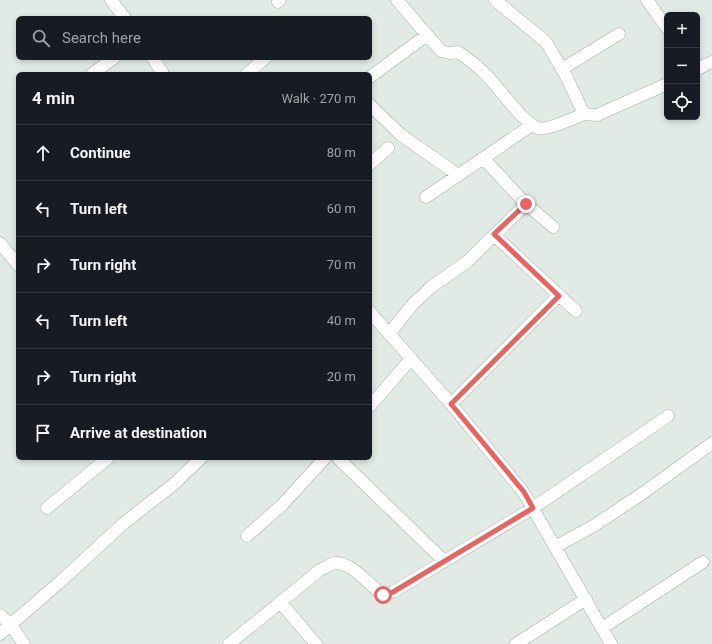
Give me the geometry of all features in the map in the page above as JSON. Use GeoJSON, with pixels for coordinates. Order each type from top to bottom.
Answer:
{"type":"FeatureCollection","features":[{"type":"Feature","properties":{"kind":"street"},"geometry":{"type":"LineString","coordinates":[[111,0],[123,16]]}},
{"type":"Feature","properties":{"kind":"street"},"geometry":{"type":"LineString","coordinates":[[397,0],[441,51],[450,53],[458,52],[468,59],[488,77],[527,121],[538,128],[545,128],[584,114],[597,115],[664,85]]}},
{"type":"Feature","properties":{"kind":"street"},"geometry":{"type":"LineString","coordinates":[[495,0],[546,42],[562,69],[584,114]]}},
{"type":"Feature","properties":{"kind":"street"},"geometry":{"type":"LineString","coordinates":[[647,0],[664,24]]}},
{"type":"Feature","properties":{"kind":"street"},"geometry":{"type":"LineString","coordinates":[[562,69],[619,34]]}},
{"type":"Feature","properties":{"kind":"street"},"geometry":{"type":"LineString","coordinates":[[372,76],[427,35]]}},
{"type":"Feature","properties":{"kind":"street"},"geometry":{"type":"LineString","coordinates":[[95,72],[111,60]]}},
{"type":"Feature","properties":{"kind":"street"},"geometry":{"type":"LineString","coordinates":[[154,60],[162,72]]}},
{"type":"Feature","properties":{"kind":"street"},"geometry":{"type":"LineString","coordinates":[[249,72],[263,60]]}},
{"type":"Feature","properties":{"kind":"street"},"geometry":{"type":"LineString","coordinates":[[700,68],[712,62]]}},
{"type":"Feature","properties":{"kind":"street"},"geometry":{"type":"LineString","coordinates":[[372,107],[400,134],[458,175]]}},
{"type":"Feature","properties":{"kind":"street"},"geometry":{"type":"LineString","coordinates":[[426,197],[532,125]]}},
{"type":"Feature","properties":{"kind":"street"},"geometry":{"type":"LineString","coordinates":[[372,162],[388,148]]}},
{"type":"Feature","properties":{"kind":"street"},"geometry":{"type":"LineString","coordinates":[[483,158],[526,204],[553,227]]}},
{"type":"Feature","properties":{"kind":"street"},"geometry":{"type":"LineString","coordinates":[[389,334],[412,305],[431,287],[468,261],[526,204]]}},
{"type":"Feature","properties":{"kind":"street"},"geometry":{"type":"LineString","coordinates":[[494,234],[576,311]]}},
{"type":"Feature","properties":{"kind":"street"},"geometry":{"type":"LineString","coordinates":[[0,243],[16,263]]}},
{"type":"Feature","properties":{"kind":"street"},"geometry":{"type":"LineString","coordinates":[[451,404],[559,296]]}},
{"type":"Feature","properties":{"kind":"street"},"geometry":{"type":"LineString","coordinates":[[372,314],[451,404],[524,492],[612,644]]}},
{"type":"Feature","properties":{"kind":"street"},"geometry":{"type":"LineString","coordinates":[[372,404],[411,359]]}},
{"type":"Feature","properties":{"kind":"street"},"geometry":{"type":"LineString","coordinates":[[229,644],[320,570],[334,563],[350,568],[383,595],[393,592],[533,508],[668,416]]}},
{"type":"Feature","properties":{"kind":"street"},"geometry":{"type":"LineString","coordinates":[[555,547],[595,525],[643,493],[712,443]]}},
{"type":"Feature","properties":{"kind":"street"},"geometry":{"type":"LineString","coordinates":[[47,508],[106,460]]}},
{"type":"Feature","properties":{"kind":"street"},"geometry":{"type":"LineString","coordinates":[[0,634],[124,523],[174,484],[199,460]]}},
{"type":"Feature","properties":{"kind":"street"},"geometry":{"type":"LineString","coordinates":[[247,536],[282,504],[323,460]]}},
{"type":"Feature","properties":{"kind":"street"},"geometry":{"type":"LineString","coordinates":[[340,460],[444,561]]}},
{"type":"Feature","properties":{"kind":"street"},"geometry":{"type":"LineString","coordinates":[[602,628],[703,562]]}},
{"type":"Feature","properties":{"kind":"street"},"geometry":{"type":"LineString","coordinates":[[516,644],[586,600]]}},
{"type":"Feature","properties":{"kind":"street"},"geometry":{"type":"LineString","coordinates":[[280,602],[316,644]]}},
{"type":"Feature","properties":{"kind":"street"},"geometry":{"type":"LineString","coordinates":[[0,615],[11,625],[24,644]]}},
{"type":"Feature","properties":{"kind":"route"},"geometry":{"type":"LineString","coordinates":[[383,595],[393,592],[533,508],[524,492],[451,404],[559,296],[494,234],[526,204]]}}]}
